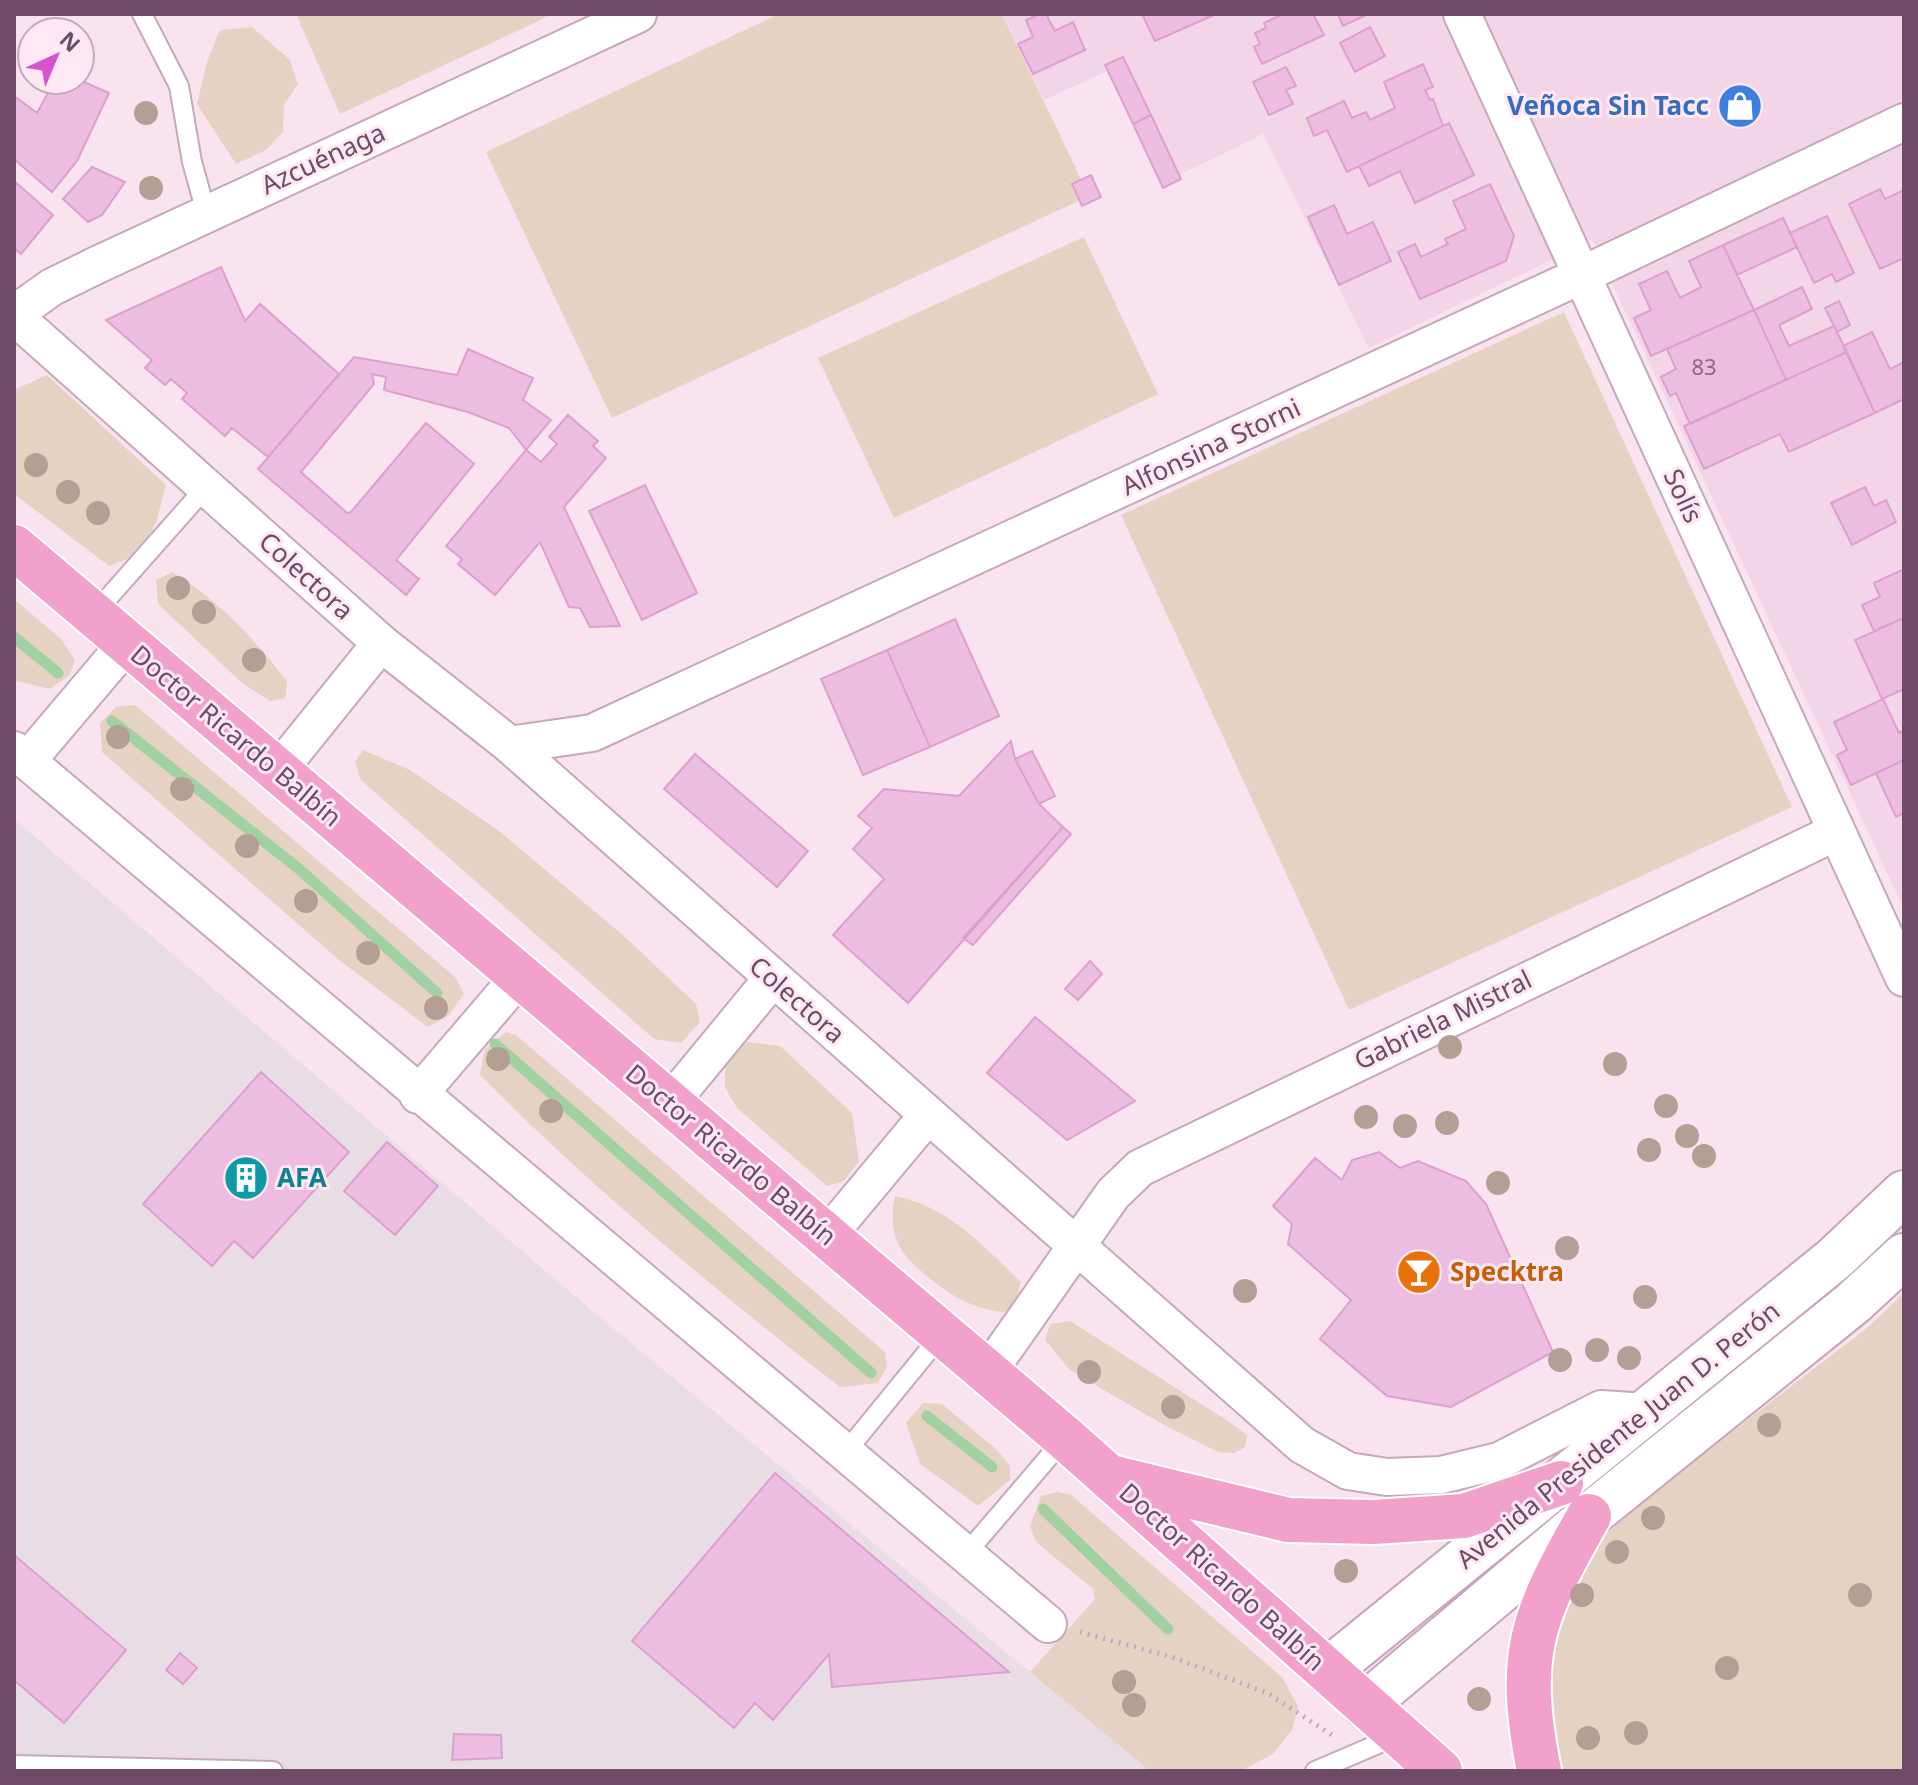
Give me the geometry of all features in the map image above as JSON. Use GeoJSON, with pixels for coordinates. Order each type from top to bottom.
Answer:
{"type":"FeatureCollection","features":[{"type":"Feature","properties":{"kind":"main road","name":"Doctor Ricardo Balbín"},"geometry":{"type":"LineString","coordinates":[[14,547],[1111,1477],[1440,1771]]}},
{"type":"Feature","properties":{"kind":"main road","name":"Avenida Presidente Juan D. Perón"},"geometry":{"type":"LineString","coordinates":[[1327,1671],[1834,1259],[1904,1193]]}},
{"type":"Feature","properties":{"kind":"main road","name":"Avenida Presidente Juan D. Perón"},"geometry":{"type":"LineString","coordinates":[[1365,1705],[1589,1516],[1853,1303],[1904,1256]]}},
{"type":"Feature","properties":{"kind":"main road"},"geometry":{"type":"LineString","coordinates":[[1111,1477],[1288,1520],[1374,1522],[1464,1516],[1561,1483]]}},
{"type":"Feature","properties":{"kind":"main road"},"geometry":{"type":"LineString","coordinates":[[1539,1771],[1528,1715],[1528,1660],[1548,1587],[1589,1516]]}},
{"type":"Feature","properties":{"kind":"street","name":"Azcuénaga"},"geometry":{"type":"LineString","coordinates":[[14,315],[52,287],[206,212],[638,14]]}},
{"type":"Feature","properties":{"kind":"street","name":"Solís"},"geometry":{"type":"LineString","coordinates":[[1462,14],[1904,978]]}},
{"type":"Feature","properties":{"kind":"street","name":"Alfonsina Storni"},"geometry":{"type":"LineString","coordinates":[[510,745],[592,733],[1582,275],[1904,122]]}},
{"type":"Feature","properties":{"kind":"street","name":"Colectora"},"geometry":{"type":"LineString","coordinates":[[14,315],[381,643],[510,745],[1302,1445],[1348,1471],[1387,1477],[1441,1475],[1499,1461],[1601,1409],[1647,1412]]}},
{"type":"Feature","properties":{"kind":"street"},"geometry":{"type":"LineString","coordinates":[[127,643],[21,756],[418,1095],[1048,1624]]}},
{"type":"Feature","properties":{"kind":"street"},"geometry":{"type":"LineString","coordinates":[[277,772],[381,643]]}},
{"type":"Feature","properties":{"kind":"street","name":"Gabriela Mistral"},"geometry":{"type":"LineString","coordinates":[[988,1372],[1113,1194],[1140,1168],[1836,832]]}},
{"type":"Feature","properties":{"kind":"street"},"geometry":{"type":"LineString","coordinates":[[418,1095],[520,976]]}},
{"type":"Feature","properties":{"kind":"street"},"geometry":{"type":"LineString","coordinates":[[670,1103],[772,979]]}},
{"type":"Feature","properties":{"kind":"street"},"geometry":{"type":"LineString","coordinates":[[827,1236],[928,1115]]}},
{"type":"Feature","properties":{"kind":"lane"},"geometry":{"type":"LineString","coordinates":[[142,14],[179,86],[192,162],[206,212]]}},
{"type":"Feature","properties":{"kind":"lane"},"geometry":{"type":"LineString","coordinates":[[93,615],[207,486]]}},
{"type":"Feature","properties":{"kind":"lane"},"geometry":{"type":"LineString","coordinates":[[844,1454],[942,1334]]}},
{"type":"Feature","properties":{"kind":"lane"},"geometry":{"type":"LineString","coordinates":[[965,1555],[1065,1438]]}},
{"type":"Feature","properties":{"kind":"lane"},"geometry":{"type":"LineString","coordinates":[[1315,1771],[1399,1735]]}},
{"type":"Feature","properties":{"kind":"lane"},"geometry":{"type":"LineString","coordinates":[[14,1765],[273,1771]]}},
{"type":"Feature","properties":{"kind":"path"},"geometry":{"type":"LineString","coordinates":[[1048,1624],[1172,1657],[1267,1693],[1359,1752]]}},
{"type":"Feature","properties":{"kind":"shaded area"},"geometry":{"type":"Polygon","coordinates":[[[296,14],[553,14],[340,114],[296,14]]]}},
{"type":"Feature","properties":{"kind":"shaded area"},"geometry":{"type":"Polygon","coordinates":[[[779,14],[1002,14],[1089,196],[612,418],[486,152],[779,14]]]}},
{"type":"Feature","properties":{"kind":"shaded area"},"geometry":{"type":"Polygon","coordinates":[[[1003,14],[1904,14],[1904,909],[1592,240],[1369,348],[1263,134],[1169,180],[1114,68],[1044,100],[1003,14]]]}},
{"type":"Feature","properties":{"kind":"shaded area"},"geometry":{"type":"Polygon","coordinates":[[[252,27],[290,60],[298,84],[284,105],[283,132],[266,150],[236,164],[197,104],[207,62],[220,30],[252,27]]]}},
{"type":"Feature","properties":{"kind":"shaded area"},"geometry":{"type":"Polygon","coordinates":[[[1084,237],[1158,394],[894,518],[818,358],[1084,237]]]}},
{"type":"Feature","properties":{"kind":"shaded area"},"geometry":{"type":"Polygon","coordinates":[[[1564,312],[1792,807],[1349,1010],[1121,515],[1564,312]]]}},
{"type":"Feature","properties":{"kind":"shaded area"},"geometry":{"type":"Polygon","coordinates":[[[47,375],[166,485],[156,523],[139,554],[109,566],[14,494],[14,390],[47,375]]]}},
{"type":"Feature","properties":{"kind":"shaded area"},"geometry":{"type":"Polygon","coordinates":[[[172,572],[205,595],[249,636],[287,681],[285,698],[270,701],[242,683],[158,604],[156,580],[172,572]]]}},
{"type":"Feature","properties":{"kind":"shaded area"},"geometry":{"type":"Polygon","coordinates":[[[14,599],[61,639],[75,660],[69,676],[49,689],[14,680],[14,599]]]}},
{"type":"Feature","properties":{"kind":"shaded area"},"geometry":{"type":"Polygon","coordinates":[[[135,705],[455,977],[464,994],[449,1015],[428,1027],[339,960],[102,752],[100,723],[116,707],[135,705]]]}},
{"type":"Feature","properties":{"kind":"shaded area"},"geometry":{"type":"Polygon","coordinates":[[[363,750],[410,770],[499,831],[625,937],[696,1004],[700,1022],[681,1043],[654,1039],[361,780],[355,762],[363,750]]]}},
{"type":"Feature","properties":{"kind":"shaded area"},"geometry":{"type":"Polygon","coordinates":[[[14,819],[609,1325],[1150,1771],[14,1771],[14,819]]]}},
{"type":"Feature","properties":{"kind":"shaded area"},"geometry":{"type":"Polygon","coordinates":[[[506,1032],[516,1035],[885,1352],[887,1367],[878,1383],[840,1387],[655,1237],[566,1158],[480,1075],[485,1049],[506,1032]]]}},
{"type":"Feature","properties":{"kind":"shaded area"},"geometry":{"type":"Polygon","coordinates":[[[747,1042],[780,1046],[852,1113],[859,1161],[844,1181],[827,1186],[737,1108],[725,1087],[725,1065],[747,1042]]]}},
{"type":"Feature","properties":{"kind":"shaded area"},"geometry":{"type":"Polygon","coordinates":[[[895,1196],[914,1201],[948,1218],[1021,1282],[1015,1303],[1007,1312],[979,1307],[952,1294],[905,1255],[895,1234],[895,1196]]]}},
{"type":"Feature","properties":{"kind":"shaded area"},"geometry":{"type":"Polygon","coordinates":[[[1904,1293],[1904,1771],[1562,1771],[1546,1707],[1553,1632],[1575,1577],[1606,1528],[1867,1328],[1904,1293]]]}},
{"type":"Feature","properties":{"kind":"shaded area"},"geometry":{"type":"Polygon","coordinates":[[[1070,1321],[1228,1421],[1247,1435],[1245,1447],[1234,1453],[1218,1452],[1162,1424],[1070,1370],[1045,1340],[1050,1324],[1070,1321]]]}},
{"type":"Feature","properties":{"kind":"shaded area"},"geometry":{"type":"Polygon","coordinates":[[[923,1403],[942,1404],[996,1449],[1010,1466],[1010,1480],[978,1506],[920,1464],[906,1423],[923,1403]]]}},
{"type":"Feature","properties":{"kind":"shaded area"},"geometry":{"type":"Polygon","coordinates":[[[1057,1492],[1070,1494],[1283,1678],[1298,1707],[1292,1730],[1273,1754],[1241,1771],[1150,1771],[1030,1672],[1095,1599],[1093,1589],[1036,1542],[1030,1526],[1041,1496],[1057,1492]]]}},
{"type":"Feature","properties":{"kind":"building"},"geometry":{"type":"Polygon","coordinates":[[[1046,14],[1055,31],[1073,22],[1085,50],[1033,74],[1018,44],[1033,37],[1026,20],[1046,14]]]}},
{"type":"Feature","properties":{"kind":"building"},"geometry":{"type":"Polygon","coordinates":[[[1142,14],[1214,14],[1214,15],[1155,41],[1142,14]]]}},
{"type":"Feature","properties":{"kind":"building"},"geometry":{"type":"Polygon","coordinates":[[[1283,14],[1313,14],[1324,35],[1262,64],[1254,47],[1260,44],[1255,33],[1266,28],[1264,23],[1283,14]]]}},
{"type":"Feature","properties":{"kind":"building"},"geometry":{"type":"Polygon","coordinates":[[[1338,14],[1363,14],[1364,16],[1343,26],[1338,14]]]}},
{"type":"Feature","properties":{"kind":"building"},"geometry":{"type":"Polygon","coordinates":[[[1370,27],[1385,56],[1355,72],[1340,43],[1370,27]]]}},
{"type":"Feature","properties":{"kind":"building"},"geometry":{"type":"Polygon","coordinates":[[[1123,57],[1151,115],[1133,124],[1105,65],[1123,57]]]}},
{"type":"Feature","properties":{"kind":"building"},"geometry":{"type":"Polygon","coordinates":[[[1423,64],[1433,87],[1425,90],[1430,100],[1433,99],[1443,126],[1347,172],[1327,130],[1314,136],[1307,118],[1344,101],[1352,118],[1366,112],[1370,120],[1395,108],[1384,82],[1423,64]]]}},
{"type":"Feature","properties":{"kind":"building"},"geometry":{"type":"Polygon","coordinates":[[[1286,67],[1296,86],[1286,90],[1293,104],[1269,115],[1253,82],[1286,67]]]}},
{"type":"Feature","properties":{"kind":"building"},"geometry":{"type":"Polygon","coordinates":[[[96,87],[109,93],[77,161],[52,192],[14,159],[14,96],[37,113],[46,96],[96,96],[96,87]]]}},
{"type":"Feature","properties":{"kind":"building"},"geometry":{"type":"Polygon","coordinates":[[[1151,115],[1181,179],[1163,188],[1133,124],[1151,115]]]}},
{"type":"Feature","properties":{"kind":"building"},"geometry":{"type":"Polygon","coordinates":[[[1449,123],[1474,175],[1415,203],[1400,171],[1369,186],[1359,166],[1449,123]]]}},
{"type":"Feature","properties":{"kind":"building"},"geometry":{"type":"Polygon","coordinates":[[[92,167],[125,182],[102,215],[88,222],[63,199],[92,167]]]}},
{"type":"Feature","properties":{"kind":"building"},"geometry":{"type":"Polygon","coordinates":[[[1091,175],[1101,197],[1082,206],[1072,184],[1091,175]]]}},
{"type":"Feature","properties":{"kind":"building"},"geometry":{"type":"Polygon","coordinates":[[[14,181],[53,215],[21,254],[14,248],[14,181]]]}},
{"type":"Feature","properties":{"kind":"building"},"geometry":{"type":"Polygon","coordinates":[[[1490,184],[1514,236],[1506,261],[1420,299],[1398,252],[1415,244],[1421,257],[1448,244],[1445,239],[1466,229],[1453,201],[1490,184]]]}},
{"type":"Feature","properties":{"kind":"building"},"geometry":{"type":"Polygon","coordinates":[[[1880,189],[1885,199],[1904,190],[1904,258],[1880,269],[1849,204],[1880,189]]]}},
{"type":"Feature","properties":{"kind":"building"},"geometry":{"type":"Polygon","coordinates":[[[1334,205],[1347,234],[1373,222],[1391,261],[1339,285],[1308,217],[1334,205]]]}},
{"type":"Feature","properties":{"kind":"building"},"geometry":{"type":"Polygon","coordinates":[[[1827,216],[1854,273],[1836,282],[1832,274],[1814,283],[1790,233],[1827,216]]]}},
{"type":"Feature","properties":{"kind":"building"},"geometry":{"type":"Polygon","coordinates":[[[1783,218],[1797,247],[1737,275],[1723,245],[1783,218]]]}},
{"type":"Feature","properties":{"kind":"building"},"geometry":{"type":"Polygon","coordinates":[[[1723,245],[1754,310],[1651,356],[1634,318],[1651,310],[1639,284],[1667,271],[1680,298],[1701,287],[1689,261],[1723,245]]]}},
{"type":"Feature","properties":{"kind":"building"},"geometry":{"type":"Polygon","coordinates":[[[221,267],[245,321],[260,304],[339,374],[268,457],[232,428],[225,436],[182,399],[187,393],[171,379],[165,385],[145,368],[152,360],[106,320],[221,267]]]}},
{"type":"Feature","properties":{"kind":"building"},"geometry":{"type":"Polygon","coordinates":[[[1802,287],[1812,309],[1779,325],[1789,346],[1834,326],[1847,352],[1786,380],[1754,310],[1802,287]]]}},
{"type":"Feature","properties":{"kind":"building"},"geometry":{"type":"Polygon","coordinates":[[[1839,301],[1850,325],[1837,332],[1825,308],[1839,301]]]}},
{"type":"Feature","properties":{"kind":"building"},"geometry":{"type":"Polygon","coordinates":[[[1754,310],[1786,380],[1690,424],[1676,393],[1670,396],[1661,377],[1676,369],[1667,349],[1754,310]]]}},
{"type":"Feature","properties":{"kind":"building"},"geometry":{"type":"Polygon","coordinates":[[[1872,332],[1890,369],[1904,362],[1904,399],[1875,413],[1843,346],[1872,332]]]}},
{"type":"Feature","properties":{"kind":"building"},"geometry":{"type":"Polygon","coordinates":[[[468,349],[533,378],[523,400],[551,420],[526,450],[509,428],[468,412],[384,390],[386,377],[372,374],[374,384],[301,472],[347,513],[351,512],[426,423],[474,464],[396,560],[419,579],[406,595],[258,469],[354,357],[457,375],[468,349]]]}},
{"type":"Feature","properties":{"kind":"building"},"geometry":{"type":"Polygon","coordinates":[[[1847,352],[1875,413],[1789,452],[1780,434],[1704,469],[1684,426],[1847,352]]]}},
{"type":"Feature","properties":{"kind":"building"},"geometry":{"type":"Polygon","coordinates":[[[568,415],[598,441],[593,446],[606,458],[564,507],[620,626],[590,627],[580,608],[569,607],[540,542],[495,595],[458,564],[462,559],[446,546],[526,450],[541,462],[557,444],[549,437],[568,415]]]}},
{"type":"Feature","properties":{"kind":"building"},"geometry":{"type":"Polygon","coordinates":[[[645,485],[697,593],[642,620],[589,511],[645,485]]]}},
{"type":"Feature","properties":{"kind":"building"},"geometry":{"type":"Polygon","coordinates":[[[1865,487],[1874,506],[1886,500],[1896,522],[1852,545],[1831,503],[1865,487]]]}},
{"type":"Feature","properties":{"kind":"building"},"geometry":{"type":"Polygon","coordinates":[[[1904,569],[1904,618],[1874,631],[1862,605],[1880,597],[1874,583],[1904,569]]]}},
{"type":"Feature","properties":{"kind":"building"},"geometry":{"type":"Polygon","coordinates":[[[1904,618],[1904,689],[1882,699],[1855,640],[1904,618]]]}},
{"type":"Feature","properties":{"kind":"building"},"geometry":{"type":"Polygon","coordinates":[[[955,619],[999,716],[930,747],[887,650],[955,619]]]}},
{"type":"Feature","properties":{"kind":"building"},"geometry":{"type":"Polygon","coordinates":[[[887,650],[930,747],[863,775],[821,679],[887,650]]]}},
{"type":"Feature","properties":{"kind":"building"},"geometry":{"type":"Polygon","coordinates":[[[1883,699],[1899,733],[1904,730],[1904,760],[1851,785],[1837,755],[1847,750],[1834,722],[1883,699]]]}},
{"type":"Feature","properties":{"kind":"building"},"geometry":{"type":"Polygon","coordinates":[[[1011,741],[1015,759],[1039,804],[1063,827],[908,1003],[833,935],[884,879],[853,849],[872,828],[858,816],[884,789],[959,796],[1011,741]]]}},
{"type":"Feature","properties":{"kind":"building"},"geometry":{"type":"Polygon","coordinates":[[[1032,751],[1055,796],[1039,804],[1015,759],[1032,751]]]}},
{"type":"Feature","properties":{"kind":"building"},"geometry":{"type":"Polygon","coordinates":[[[695,754],[808,851],[777,887],[664,789],[695,754]]]}},
{"type":"Feature","properties":{"kind":"building"},"geometry":{"type":"Polygon","coordinates":[[[1904,760],[1904,813],[1896,817],[1876,773],[1904,760]]]}},
{"type":"Feature","properties":{"kind":"building"},"geometry":{"type":"Polygon","coordinates":[[[1063,827],[1071,834],[973,945],[963,938],[1063,827]]]}},
{"type":"Feature","properties":{"kind":"building"},"geometry":{"type":"Polygon","coordinates":[[[1090,961],[1102,974],[1078,1000],[1065,989],[1090,961]]]}},
{"type":"Feature","properties":{"kind":"building"},"geometry":{"type":"Polygon","coordinates":[[[1035,1017],[1135,1101],[1067,1140],[987,1073],[1035,1017]]]}},
{"type":"Feature","properties":{"kind":"building","name":"AFA"},"geometry":{"type":"Polygon","coordinates":[[[261,1072],[349,1152],[253,1258],[234,1241],[212,1266],[143,1204],[261,1072]]]}},
{"type":"Feature","properties":{"kind":"building"},"geometry":{"type":"Polygon","coordinates":[[[387,1142],[438,1186],[395,1235],[344,1191],[387,1142]]]}},
{"type":"Feature","properties":{"kind":"building","name":"Specktra"},"geometry":{"type":"Polygon","coordinates":[[[1379,1152],[1400,1168],[1418,1161],[1466,1181],[1486,1204],[1553,1352],[1451,1407],[1387,1396],[1320,1339],[1351,1300],[1288,1244],[1292,1224],[1273,1206],[1315,1158],[1342,1180],[1352,1160],[1379,1152]]]}},
{"type":"Feature","properties":{"kind":"building"},"geometry":{"type":"Polygon","coordinates":[[[775,1473],[1009,1672],[832,1687],[829,1654],[773,1720],[755,1703],[734,1728],[632,1641],[775,1473]]]}},
{"type":"Feature","properties":{"kind":"building"},"geometry":{"type":"Polygon","coordinates":[[[14,1555],[126,1650],[64,1723],[14,1680],[14,1555]]]}},
{"type":"Feature","properties":{"kind":"building"},"geometry":{"type":"Polygon","coordinates":[[[180,1653],[197,1668],[183,1684],[166,1670],[180,1653]]]}},
{"type":"Feature","properties":{"kind":"building"},"geometry":{"type":"Polygon","coordinates":[[[454,1734],[501,1735],[502,1758],[452,1760],[454,1734]]]}},
{"type":"Feature","properties":{"kind":"waterway"},"geometry":{"type":"LineString","coordinates":[[14,637],[58,673]]}},
{"type":"Feature","properties":{"kind":"waterway"},"geometry":{"type":"LineString","coordinates":[[112,721],[299,869],[437,993]]}},
{"type":"Feature","properties":{"kind":"waterway"},"geometry":{"type":"LineString","coordinates":[[495,1044],[871,1373]]}},
{"type":"Feature","properties":{"kind":"waterway"},"geometry":{"type":"LineString","coordinates":[[927,1416],[992,1467]]}},
{"type":"Feature","properties":{"kind":"waterway"},"geometry":{"type":"LineString","coordinates":[[1043,1509],[1168,1629]]}},
{"type":"Feature","properties":{"kind":"place","name":"Veñoca Sin Tacc"},"geometry":{"type":"Point","coordinates":[1740,106]}},
{"type":"Feature","properties":{"kind":"place","name":"AFA"},"geometry":{"type":"Point","coordinates":[246,1178]}},
{"type":"Feature","properties":{"kind":"place","name":"Specktra"},"geometry":{"type":"Point","coordinates":[1419,1272]}}]}
